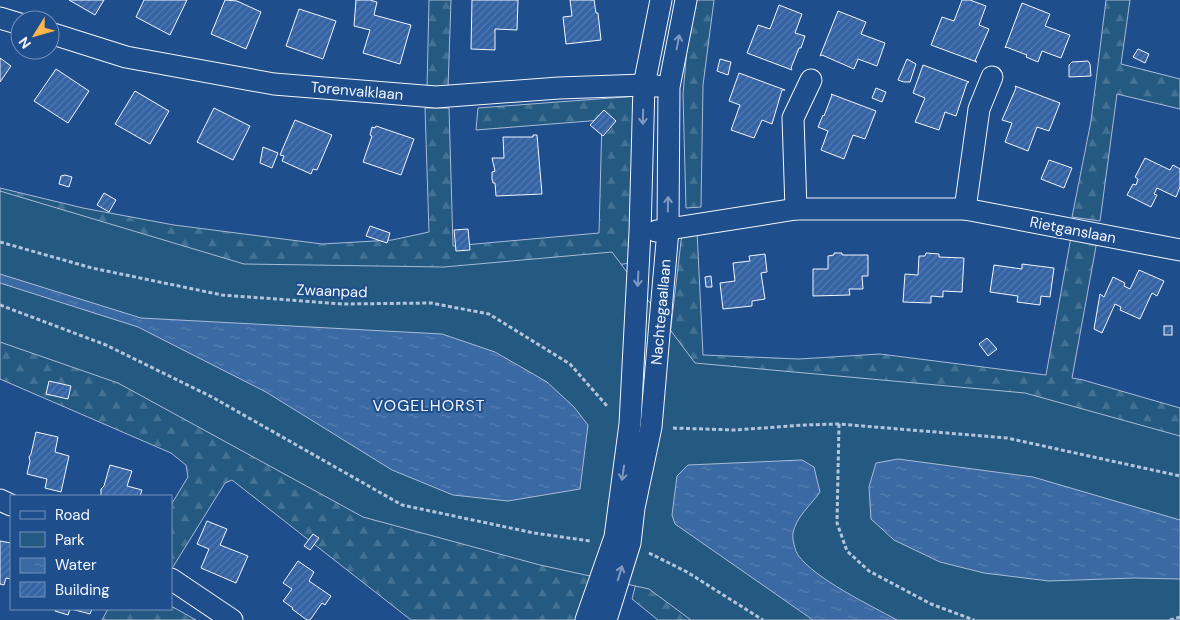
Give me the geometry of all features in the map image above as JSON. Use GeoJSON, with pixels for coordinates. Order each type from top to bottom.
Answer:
{"type":"FeatureCollection","features":[{"type":"Feature","properties":{"kind":"street","name":"Nachtegaallaan"},"geometry":{"type":"LineString","coordinates":[[640,426],[640,232],[644,85],[661,0]]}},
{"type":"Feature","properties":{"kind":"street","name":"Nachtegaallaan"},"geometry":{"type":"LineString","coordinates":[[586,620],[622,540],[634,508],[640,426],[668,230],[669,87],[686,0]]}},
{"type":"Feature","properties":{"kind":"street","name":"Torenvalklaan"},"geometry":{"type":"LineString","coordinates":[[60,36],[126,57],[274,84],[436,97],[559,88],[644,85],[669,87]]}},
{"type":"Feature","properties":{"kind":"street"},"geometry":{"type":"LineString","coordinates":[[966,209],[979,109],[992,77]]}},
{"type":"Feature","properties":{"kind":"street"},"geometry":{"type":"LineString","coordinates":[[796,209],[793,118],[811,80]]}},
{"type":"Feature","properties":{"kind":"street","name":"Rietganslaan"},"geometry":{"type":"LineString","coordinates":[[640,232],[668,230],[796,209],[966,209],[1180,250]]}},
{"type":"Feature","properties":{"kind":"street","name":"Nachtegaallaan"},"geometry":{"type":"LineString","coordinates":[[606,620],[622,540]]}},
{"type":"Feature","properties":{"kind":"street"},"geometry":{"type":"LineString","coordinates":[[172,580],[232,620]]}},
{"type":"Feature","properties":{"kind":"path","name":"Zwaanpad"},"geometry":{"type":"LineString","coordinates":[[0,242],[92,268],[222,295],[343,304],[431,303],[489,314],[570,364],[609,409],[640,426]]}},
{"type":"Feature","properties":{"kind":"path"},"geometry":{"type":"LineString","coordinates":[[0,305],[106,345],[212,397],[402,505],[534,533],[588,541],[622,540],[687,572],[762,620]]}},
{"type":"Feature","properties":{"kind":"path"},"geometry":{"type":"LineString","coordinates":[[839,424],[837,523],[847,551],[869,571],[930,604],[974,620]]}},
{"type":"Feature","properties":{"kind":"path"},"geometry":{"type":"LineString","coordinates":[[640,426],[735,430],[839,424],[1007,438],[1180,476]]}},
{"type":"Feature","properties":{"kind":"path"},"geometry":{"type":"LineString","coordinates":[[1170,620],[1180,617]]}},
{"type":"Feature","properties":{"kind":"green space"},"geometry":{"type":"Polygon","coordinates":[[[429,0],[451,0],[448,88],[427,88],[429,0]]]}},
{"type":"Feature","properties":{"kind":"green space"},"geometry":{"type":"Polygon","coordinates":[[[695,0],[714,0],[703,85],[701,207],[686,208],[683,94],[688,36],[695,0]]]}},
{"type":"Feature","properties":{"kind":"green space"},"geometry":{"type":"Polygon","coordinates":[[[1106,0],[1130,0],[1121,64],[1180,79],[1180,109],[1117,94],[1100,221],[1072,217],[1091,121],[1106,0]]]}},
{"type":"Feature","properties":{"kind":"green space"},"geometry":{"type":"Polygon","coordinates":[[[638,96],[631,263],[376,297],[0,237],[0,188],[83,208],[174,225],[322,244],[392,240],[429,232],[425,108],[449,108],[453,246],[599,233],[602,120],[476,130],[478,108],[638,96]]]}},
{"type":"Feature","properties":{"kind":"green space"},"geometry":{"type":"Polygon","coordinates":[[[0,191],[244,264],[444,267],[612,252],[695,363],[1025,393],[1180,436],[1180,620],[691,620],[649,589],[540,565],[363,517],[118,383],[0,342],[0,191]]]}},
{"type":"Feature","properties":{"kind":"green space"},"geometry":{"type":"Polygon","coordinates":[[[697,231],[703,355],[799,359],[880,354],[1046,375],[1071,237],[1097,241],[1072,378],[1180,408],[1180,469],[663,395],[682,233],[697,231]]]}},
{"type":"Feature","properties":{"kind":"green space"},"geometry":{"type":"Polygon","coordinates":[[[0,308],[600,551],[580,620],[411,620],[232,480],[225,483],[172,568],[172,503],[188,477],[186,465],[171,453],[0,379],[0,308]]]}},
{"type":"Feature","properties":{"kind":"green space"},"geometry":{"type":"Polygon","coordinates":[[[642,560],[712,620],[658,620],[632,599],[642,560]]]}},
{"type":"Feature","properties":{"kind":"green space"},"geometry":{"type":"Polygon","coordinates":[[[172,607],[196,620],[102,620],[107,610],[172,610],[172,607]]]}},
{"type":"Feature","properties":{"kind":"water"},"geometry":{"type":"Polygon","coordinates":[[[0,274],[141,318],[442,334],[495,352],[547,382],[574,407],[588,425],[580,489],[508,501],[453,495],[392,470],[266,392],[138,327],[0,283],[0,274]]]}},
{"type":"Feature","properties":{"kind":"water"},"geometry":{"type":"Polygon","coordinates":[[[898,459],[1033,477],[1180,520],[1180,579],[1134,578],[1049,581],[984,573],[940,562],[894,540],[871,519],[869,487],[876,463],[898,459]]]}},
{"type":"Feature","properties":{"kind":"water"},"geometry":{"type":"Polygon","coordinates":[[[802,460],[814,467],[820,492],[800,516],[795,527],[793,538],[798,555],[806,564],[830,582],[897,620],[813,620],[675,524],[672,515],[677,476],[688,465],[802,460]]]}},
{"type":"Feature","properties":{"kind":"building"},"geometry":{"type":"Polygon","coordinates":[[[69,0],[104,0],[95,15],[69,0]]]}},
{"type":"Feature","properties":{"kind":"building"},"geometry":{"type":"Polygon","coordinates":[[[144,0],[187,0],[170,35],[136,17],[144,0]]]}},
{"type":"Feature","properties":{"kind":"building"},"geometry":{"type":"Polygon","coordinates":[[[225,0],[237,1],[261,12],[246,49],[211,34],[225,0]]]}},
{"type":"Feature","properties":{"kind":"building"},"geometry":{"type":"Polygon","coordinates":[[[356,0],[377,2],[374,15],[411,25],[400,64],[363,53],[370,30],[354,26],[356,0]]]}},
{"type":"Feature","properties":{"kind":"building"},"geometry":{"type":"Polygon","coordinates":[[[472,0],[518,0],[517,30],[495,29],[495,50],[471,49],[472,0]]]}},
{"type":"Feature","properties":{"kind":"building"},"geometry":{"type":"Polygon","coordinates":[[[570,0],[594,0],[596,13],[598,13],[601,40],[566,44],[563,17],[572,16],[570,0]]]}},
{"type":"Feature","properties":{"kind":"building"},"geometry":{"type":"Polygon","coordinates":[[[962,0],[970,0],[986,6],[979,25],[989,29],[975,61],[977,62],[931,45],[942,17],[954,21],[962,0]]]}},
{"type":"Feature","properties":{"kind":"building"},"geometry":{"type":"Polygon","coordinates":[[[1022,3],[1050,14],[1045,26],[1070,35],[1061,58],[1042,51],[1038,62],[1026,57],[1027,55],[1005,48],[1022,3]]]}},
{"type":"Feature","properties":{"kind":"building"},"geometry":{"type":"Polygon","coordinates":[[[779,5],[802,14],[795,33],[805,36],[791,68],[792,70],[747,53],[758,25],[770,29],[779,5]]]}},
{"type":"Feature","properties":{"kind":"building"},"geometry":{"type":"Polygon","coordinates":[[[299,9],[336,21],[323,59],[286,46],[299,9]]]}},
{"type":"Feature","properties":{"kind":"building"},"geometry":{"type":"Polygon","coordinates":[[[838,11],[866,22],[861,34],[885,43],[877,66],[858,59],[854,69],[822,55],[820,56],[838,11]]]}},
{"type":"Feature","properties":{"kind":"building"},"geometry":{"type":"Polygon","coordinates":[[[1138,49],[1149,54],[1145,63],[1133,57],[1138,49]]]}},
{"type":"Feature","properties":{"kind":"building"},"geometry":{"type":"Polygon","coordinates":[[[0,58],[11,66],[0,82],[0,58]]]}},
{"type":"Feature","properties":{"kind":"building"},"geometry":{"type":"Polygon","coordinates":[[[720,59],[731,62],[728,75],[717,71],[720,59]]]}},
{"type":"Feature","properties":{"kind":"building"},"geometry":{"type":"Polygon","coordinates":[[[907,59],[916,64],[910,82],[904,82],[898,80],[907,59]]]}},
{"type":"Feature","properties":{"kind":"building"},"geometry":{"type":"Polygon","coordinates":[[[1088,61],[1091,76],[1069,77],[1069,65],[1072,62],[1088,61]]]}},
{"type":"Feature","properties":{"kind":"building"},"geometry":{"type":"Polygon","coordinates":[[[923,65],[969,82],[967,83],[956,116],[945,112],[939,130],[915,122],[925,98],[913,93],[923,65]]]}},
{"type":"Feature","properties":{"kind":"building"},"geometry":{"type":"Polygon","coordinates":[[[56,69],[89,91],[68,123],[34,101],[56,69]]]}},
{"type":"Feature","properties":{"kind":"building"},"geometry":{"type":"Polygon","coordinates":[[[739,73],[785,90],[782,90],[772,124],[762,120],[754,138],[731,130],[740,105],[729,101],[739,73]]]}},
{"type":"Feature","properties":{"kind":"building"},"geometry":{"type":"Polygon","coordinates":[[[1015,86],[1060,103],[1049,131],[1037,127],[1028,151],[1005,142],[1012,123],[1002,120],[1016,88],[1015,86]]]}},
{"type":"Feature","properties":{"kind":"building"},"geometry":{"type":"Polygon","coordinates":[[[876,88],[886,92],[882,102],[872,98],[876,88]]]}},
{"type":"Feature","properties":{"kind":"building"},"geometry":{"type":"Polygon","coordinates":[[[135,91],[169,111],[150,144],[115,124],[135,91]]]}},
{"type":"Feature","properties":{"kind":"building"},"geometry":{"type":"Polygon","coordinates":[[[831,94],[876,111],[865,139],[853,135],[844,159],[821,150],[828,131],[818,127],[824,116],[831,94]]]}},
{"type":"Feature","properties":{"kind":"building"},"geometry":{"type":"Polygon","coordinates":[[[214,108],[250,126],[233,160],[197,142],[214,108]]]}},
{"type":"Feature","properties":{"kind":"building"},"geometry":{"type":"Polygon","coordinates":[[[604,110],[616,121],[603,136],[590,125],[604,110]]]}},
{"type":"Feature","properties":{"kind":"building"},"geometry":{"type":"Polygon","coordinates":[[[295,120],[332,135],[317,170],[313,169],[311,174],[282,161],[284,156],[280,155],[295,120]]]}},
{"type":"Feature","properties":{"kind":"building"},"geometry":{"type":"Polygon","coordinates":[[[376,126],[414,139],[401,175],[363,162],[372,136],[370,135],[372,127],[375,128],[376,126]]]}},
{"type":"Feature","properties":{"kind":"building"},"geometry":{"type":"Polygon","coordinates":[[[533,135],[537,135],[542,194],[496,196],[495,183],[493,183],[492,179],[492,172],[495,171],[492,158],[504,158],[503,137],[533,137],[533,135]]]}},
{"type":"Feature","properties":{"kind":"building"},"geometry":{"type":"Polygon","coordinates":[[[263,147],[278,153],[272,168],[260,163],[263,147]]]}},
{"type":"Feature","properties":{"kind":"building"},"geometry":{"type":"Polygon","coordinates":[[[1145,158],[1170,170],[1173,165],[1180,169],[1180,187],[1176,197],[1157,188],[1154,194],[1157,195],[1151,207],[1127,195],[1133,184],[1136,185],[1138,179],[1135,177],[1145,158]]]}},
{"type":"Feature","properties":{"kind":"building"},"geometry":{"type":"Polygon","coordinates":[[[1049,160],[1072,168],[1064,188],[1041,179],[1049,160]]]}},
{"type":"Feature","properties":{"kind":"building"},"geometry":{"type":"Polygon","coordinates":[[[61,176],[72,177],[69,187],[59,184],[61,176]]]}},
{"type":"Feature","properties":{"kind":"building"},"geometry":{"type":"Polygon","coordinates":[[[104,193],[116,200],[109,212],[97,205],[104,193]]]}},
{"type":"Feature","properties":{"kind":"building"},"geometry":{"type":"Polygon","coordinates":[[[370,226],[390,233],[387,243],[366,236],[370,226]]]}},
{"type":"Feature","properties":{"kind":"building"},"geometry":{"type":"Polygon","coordinates":[[[468,229],[470,250],[456,251],[454,230],[468,229]]]}},
{"type":"Feature","properties":{"kind":"building"},"geometry":{"type":"Polygon","coordinates":[[[834,253],[842,253],[842,255],[868,255],[868,276],[862,276],[863,289],[849,289],[850,295],[813,296],[813,269],[828,269],[828,256],[834,255],[834,253]]]}},
{"type":"Feature","properties":{"kind":"building"},"geometry":{"type":"Polygon","coordinates":[[[926,253],[939,254],[939,257],[964,258],[962,292],[943,291],[943,297],[931,296],[931,303],[903,302],[905,274],[918,275],[919,256],[925,256],[926,253]]]}},
{"type":"Feature","properties":{"kind":"building"},"geometry":{"type":"Polygon","coordinates":[[[765,254],[767,272],[761,273],[765,299],[752,301],[752,306],[723,309],[720,283],[735,281],[733,263],[750,261],[749,256],[765,254]]]}},
{"type":"Feature","properties":{"kind":"building"},"geometry":{"type":"Polygon","coordinates":[[[1022,264],[1054,268],[1050,297],[1041,296],[1040,305],[1017,302],[1018,296],[990,292],[994,265],[1022,269],[1022,264]]]}},
{"type":"Feature","properties":{"kind":"building"},"geometry":{"type":"Polygon","coordinates":[[[1139,270],[1164,281],[1157,296],[1152,293],[1140,319],[1120,310],[1121,307],[1115,304],[1102,333],[1094,329],[1100,294],[1104,297],[1113,277],[1125,283],[1124,286],[1130,289],[1139,270]]]}},
{"type":"Feature","properties":{"kind":"building"},"geometry":{"type":"Polygon","coordinates":[[[711,276],[712,287],[706,287],[705,277],[711,276]]]}},
{"type":"Feature","properties":{"kind":"building"},"geometry":{"type":"Polygon","coordinates":[[[1164,326],[1172,326],[1172,335],[1164,335],[1164,326]]]}},
{"type":"Feature","properties":{"kind":"building"},"geometry":{"type":"Polygon","coordinates":[[[987,338],[997,349],[988,356],[979,344],[987,338]]]}},
{"type":"Feature","properties":{"kind":"building"},"geometry":{"type":"Polygon","coordinates":[[[49,381],[71,386],[68,399],[46,394],[49,381]]]}},
{"type":"Feature","properties":{"kind":"building"},"geometry":{"type":"Polygon","coordinates":[[[36,432],[58,437],[55,452],[69,456],[61,492],[45,488],[47,479],[27,474],[29,457],[36,432]]]}},
{"type":"Feature","properties":{"kind":"building"},"geometry":{"type":"Polygon","coordinates":[[[110,465],[132,471],[127,486],[142,490],[140,495],[101,495],[101,489],[104,486],[110,465]]]}},
{"type":"Feature","properties":{"kind":"building"},"geometry":{"type":"Polygon","coordinates":[[[207,521],[227,529],[220,545],[248,556],[236,583],[201,568],[209,549],[197,544],[207,521]]]}},
{"type":"Feature","properties":{"kind":"building"},"geometry":{"type":"Polygon","coordinates":[[[313,534],[319,538],[310,550],[304,546],[313,534]]]}},
{"type":"Feature","properties":{"kind":"building"},"geometry":{"type":"Polygon","coordinates":[[[0,541],[10,543],[10,579],[6,578],[4,585],[0,584],[0,541]]]}},
{"type":"Feature","properties":{"kind":"building"},"geometry":{"type":"Polygon","coordinates":[[[298,561],[314,572],[309,581],[331,596],[325,605],[322,603],[310,620],[307,620],[283,601],[292,589],[283,583],[298,561]]]}},
{"type":"Feature","properties":{"kind":"building"},"geometry":{"type":"Polygon","coordinates":[[[55,610],[70,610],[68,615],[55,610]]]}},
{"type":"Feature","properties":{"kind":"building"},"geometry":{"type":"Polygon","coordinates":[[[75,610],[92,610],[90,614],[75,610]]]}},
{"type":"Feature","properties":{"kind":"district","name":"VOGELHORST"},"geometry":{"type":"Point","coordinates":[429,405]}}]}
